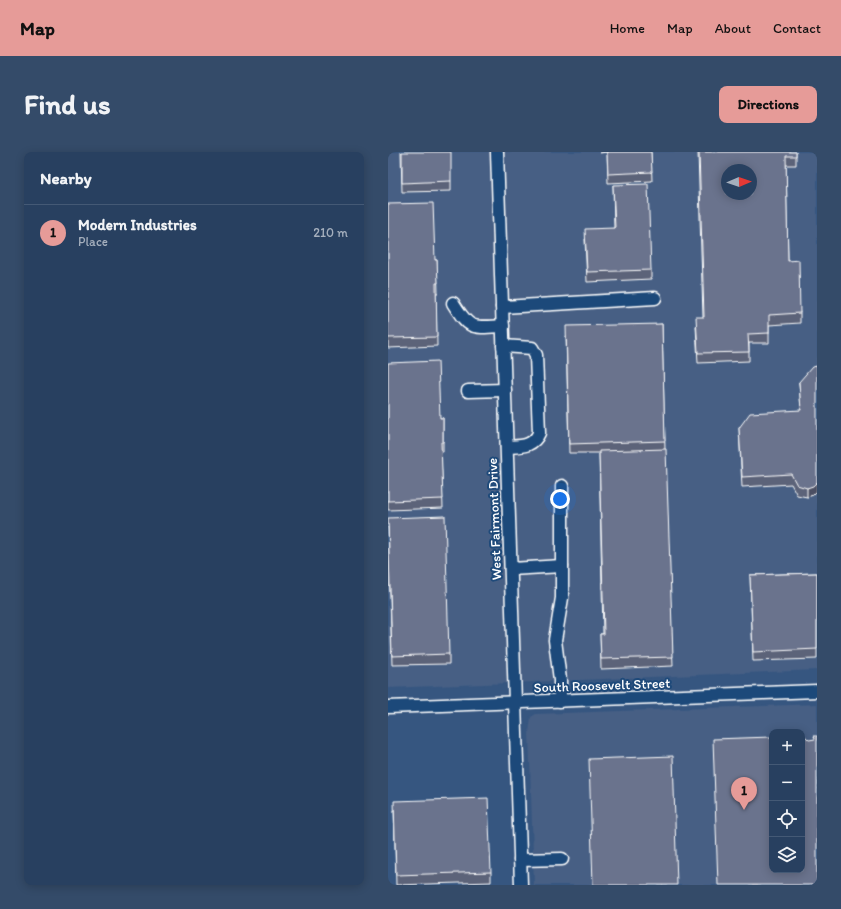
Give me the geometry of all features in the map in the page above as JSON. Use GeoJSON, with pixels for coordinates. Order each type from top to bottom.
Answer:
{"type":"FeatureCollection","features":[{"type":"Feature","properties":{"kind":"street","name":"West Fairmont Drive"},"geometry":{"type":"LineString","coordinates":[[497,152],[521,885]]}},
{"type":"Feature","properties":{"kind":"street"},"geometry":{"type":"LineString","coordinates":[[502,307],[655,298]]}},
{"type":"Feature","properties":{"kind":"street"},"geometry":{"type":"LineString","coordinates":[[453,303],[466,322],[477,328],[502,326]]}},
{"type":"Feature","properties":{"kind":"street"},"geometry":{"type":"LineString","coordinates":[[503,346],[532,348],[536,355],[539,433],[536,441],[529,445],[507,447]]}},
{"type":"Feature","properties":{"kind":"street"},"geometry":{"type":"LineString","coordinates":[[468,391],[505,390]]}},
{"type":"Feature","properties":{"kind":"street"},"geometry":{"type":"LineString","coordinates":[[560,701],[560,680],[555,640],[562,598],[562,486]]}},
{"type":"Feature","properties":{"kind":"street"},"geometry":{"type":"LineString","coordinates":[[511,569],[562,566]]}},
{"type":"Feature","properties":{"kind":"street","name":"South Roosevelt Street"},"geometry":{"type":"LineString","coordinates":[[388,707],[817,691]]}},
{"type":"Feature","properties":{"kind":"street"},"geometry":{"type":"LineString","coordinates":[[520,860],[562,859]]}},
{"type":"Feature","properties":{"kind":"shaded area"},"geometry":{"type":"Polygon","coordinates":[[[388,152],[817,152],[817,670],[388,688],[388,152]]]}},
{"type":"Feature","properties":{"kind":"shaded area"},"geometry":{"type":"Polygon","coordinates":[[[817,704],[817,885],[534,885],[529,733],[531,717],[536,714],[817,704]]]}},
{"type":"Feature","properties":{"kind":"building"},"geometry":{"type":"Polygon","coordinates":[[[402,152],[451,152],[451,181],[402,183],[402,152]]]}},
{"type":"Feature","properties":{"kind":"building"},"geometry":{"type":"Polygon","coordinates":[[[607,152],[651,152],[652,172],[608,174],[607,152]]]}},
{"type":"Feature","properties":{"kind":"building"},"geometry":{"type":"Polygon","coordinates":[[[699,152],[796,152],[796,156],[786,156],[788,261],[799,260],[800,313],[769,315],[769,333],[748,334],[749,352],[698,353],[696,317],[704,317],[699,152]]]}},
{"type":"Feature","properties":{"kind":"building"},"geometry":{"type":"Polygon","coordinates":[[[648,184],[651,270],[587,272],[585,229],[615,228],[613,185],[648,184]]]}},
{"type":"Feature","properties":{"kind":"building"},"geometry":{"type":"Polygon","coordinates":[[[433,203],[435,260],[437,260],[438,283],[436,283],[437,337],[388,338],[388,204],[433,203]]]}},
{"type":"Feature","properties":{"kind":"building"},"geometry":{"type":"Polygon","coordinates":[[[662,324],[665,441],[569,444],[566,326],[662,324]]]}},
{"type":"Feature","properties":{"kind":"building"},"geometry":{"type":"Polygon","coordinates":[[[438,361],[440,418],[443,418],[443,442],[441,442],[443,499],[388,501],[388,363],[438,361]]]}},
{"type":"Feature","properties":{"kind":"building"},"geometry":{"type":"Polygon","coordinates":[[[817,366],[817,482],[813,486],[807,488],[797,485],[791,474],[742,477],[739,428],[750,413],[801,410],[799,382],[812,367],[817,366]]]}},
{"type":"Feature","properties":{"kind":"building"},"geometry":{"type":"Polygon","coordinates":[[[666,449],[673,657],[601,659],[600,634],[604,634],[599,451],[666,449]]]}},
{"type":"Feature","properties":{"kind":"building"},"geometry":{"type":"Polygon","coordinates":[[[445,516],[449,654],[392,656],[388,518],[445,516]]]}},
{"type":"Feature","properties":{"kind":"building"},"geometry":{"type":"Polygon","coordinates":[[[817,573],[817,649],[753,652],[750,575],[817,573]]]}},
{"type":"Feature","properties":{"kind":"building"},"geometry":{"type":"Polygon","coordinates":[[[805,736],[809,740],[815,739],[814,736],[817,736],[817,885],[718,885],[713,739],[769,737],[769,873],[805,873],[805,736]]]}},
{"type":"Feature","properties":{"kind":"building"},"geometry":{"type":"Polygon","coordinates":[[[673,756],[677,885],[593,885],[589,759],[673,756]]]}},
{"type":"Feature","properties":{"kind":"building"},"geometry":{"type":"Polygon","coordinates":[[[488,798],[491,872],[396,875],[394,801],[488,798]]]}},
{"type":"Feature","properties":{"kind":"place","name":"Modern Industries"},"geometry":{"type":"Point","coordinates":[744,810]}}]}
